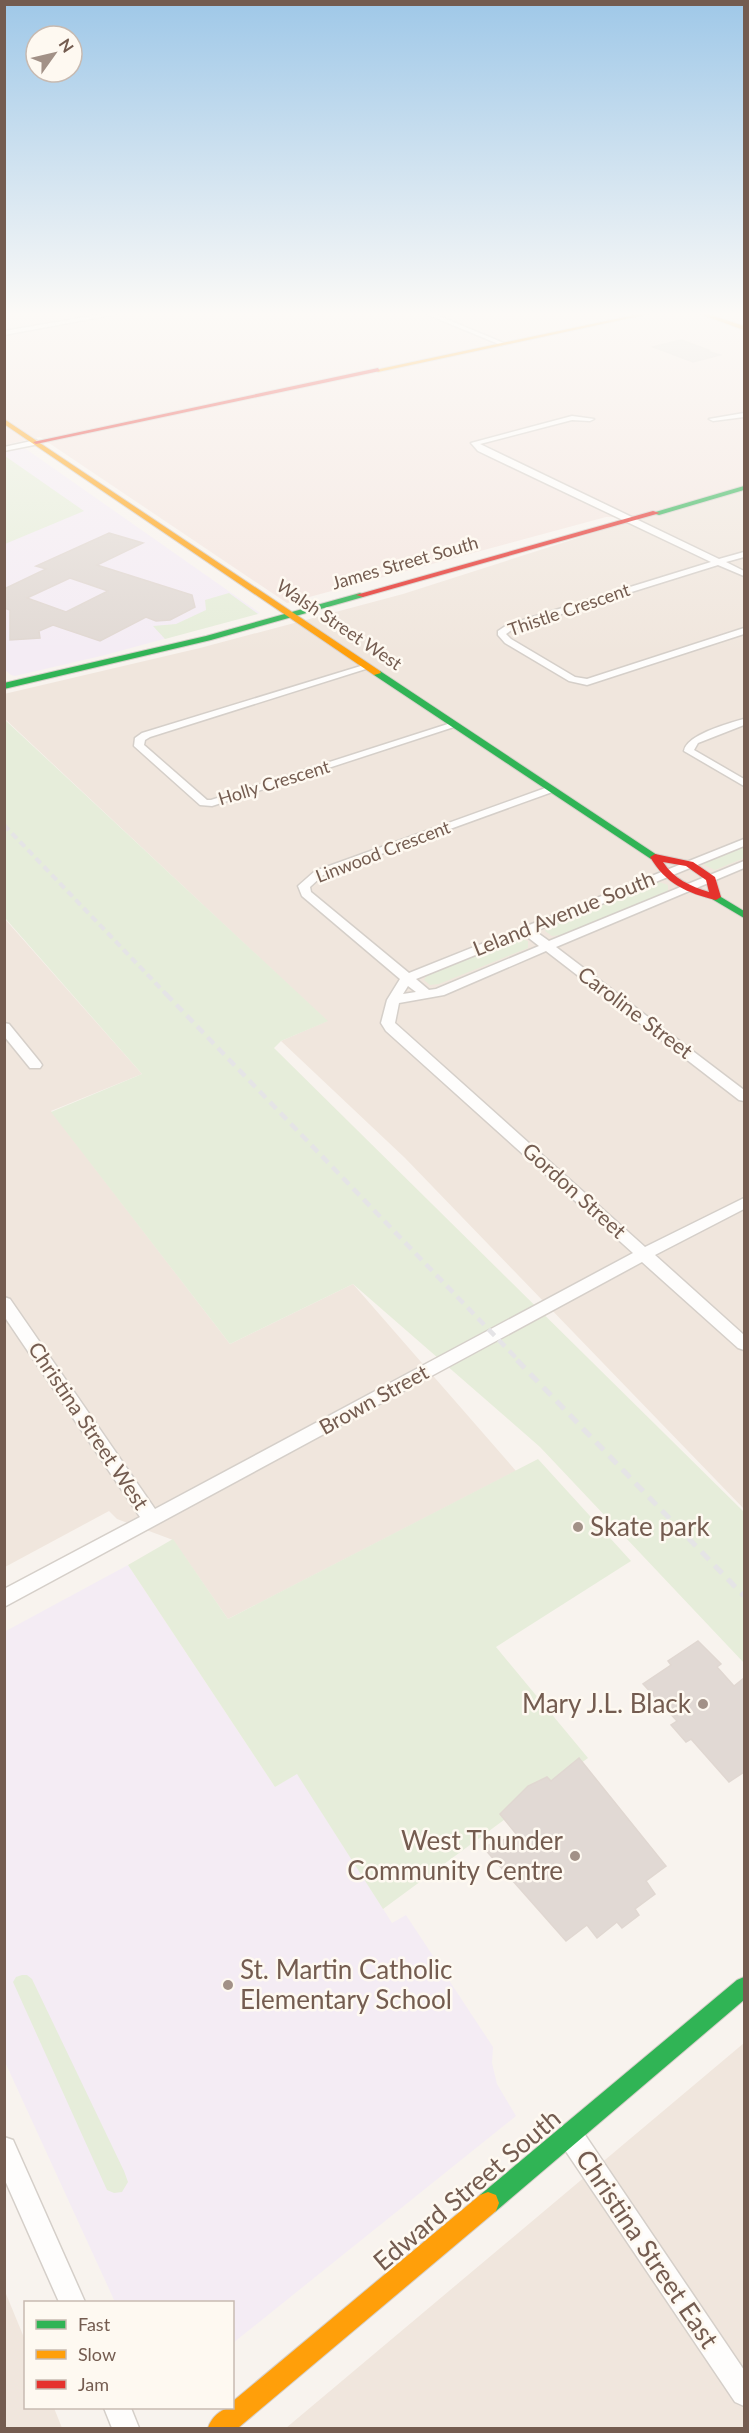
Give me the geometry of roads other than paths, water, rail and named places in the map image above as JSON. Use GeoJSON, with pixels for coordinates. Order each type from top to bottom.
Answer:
{"type":"FeatureCollection","features":[{"type":"Feature","properties":{"kind":"street","name":"Walsh Street West"},"geometry":{"type":"LineString","coordinates":[[14,428],[292,614],[302,624],[655,857],[689,864],[711,879]]}},
{"type":"Feature","properties":{"kind":"street"},"geometry":{"type":"LineString","coordinates":[[4,449],[105,428]]}},
{"type":"Feature","properties":{"kind":"street"},"geometry":{"type":"LineString","coordinates":[[535,428],[475,443],[481,448],[744,574]]}},
{"type":"Feature","properties":{"kind":"street","name":"James Street South"},"geometry":{"type":"LineString","coordinates":[[8,683],[164,649],[744,488]]}},
{"type":"Feature","properties":{"kind":"street"},"geometry":{"type":"LineString","coordinates":[[720,562],[744,554]]}},
{"type":"Feature","properties":{"kind":"street","name":"Thistle Crescent"},"geometry":{"type":"LineString","coordinates":[[720,562],[510,627],[501,633],[508,641],[572,679],[587,682],[744,631]]}},
{"type":"Feature","properties":{"kind":"street","name":"Holly Crescent"},"geometry":{"type":"LineString","coordinates":[[367,667],[146,735],[140,738],[139,746],[204,803],[212,803],[455,725]]}},
{"type":"Feature","properties":{"kind":"street"},"geometry":{"type":"LineString","coordinates":[[744,722],[694,741],[689,747],[690,751],[744,783]]}},
{"type":"Feature","properties":{"kind":"street","name":"Linwood Crescent"},"geometry":{"type":"LineString","coordinates":[[426,994],[306,892],[306,884],[319,873],[551,789]]}},
{"type":"Feature","properties":{"kind":"street","name":"Leland Avenue South"},"geometry":{"type":"LineString","coordinates":[[407,978],[744,842]]}},
{"type":"Feature","properties":{"kind":"street"},"geometry":{"type":"LineString","coordinates":[[655,857],[663,874],[685,890],[716,897],[744,915]]}},
{"type":"Feature","properties":{"kind":"street","name":"Leland Avenue South"},"geometry":{"type":"LineString","coordinates":[[393,1000],[439,992],[744,864]]}},
{"type":"Feature","properties":{"kind":"street"},"geometry":{"type":"LineString","coordinates":[[711,879],[716,897]]}},
{"type":"Feature","properties":{"kind":"street","name":"Caroline Street"},"geometry":{"type":"LineString","coordinates":[[525,929],[744,1097]]}},
{"type":"Feature","properties":{"kind":"street"},"geometry":{"type":"LineString","coordinates":[[393,1000],[407,978]]}},
{"type":"Feature","properties":{"kind":"street","name":"Gordon Street"},"geometry":{"type":"LineString","coordinates":[[393,1000],[388,1023],[403,1039],[744,1344]]}},
{"type":"Feature","properties":{"kind":"street"},"geometry":{"type":"LineString","coordinates":[[4,1027],[35,1065]]}},
{"type":"Feature","properties":{"kind":"street","name":"Brown Street"},"geometry":{"type":"LineString","coordinates":[[4,1599],[744,1203]]}},
{"type":"Feature","properties":{"kind":"street","name":"Christina Street West"},"geometry":{"type":"LineString","coordinates":[[4,1303],[152,1520]]}},
{"type":"Feature","properties":{"kind":"street","name":"Edward Street South"},"geometry":{"type":"LineString","coordinates":[[220,2428],[744,1987]]}},
{"type":"Feature","properties":{"kind":"street","name":"Christina Street East"},"geometry":{"type":"LineString","coordinates":[[570,2135],[744,2393]]}},
{"type":"Feature","properties":{"kind":"street"},"geometry":{"type":"LineString","coordinates":[[4,2149],[72,2301]]}},
{"type":"Feature","properties":{"kind":"street"},"geometry":{"type":"LineString","coordinates":[[117,2409],[126,2428]]}},
{"type":"Feature","properties":{"kind":"railway"},"geometry":{"type":"LineString","coordinates":[[4,825],[167,995]]}},
{"type":"Feature","properties":{"kind":"railway"},"geometry":{"type":"LineString","coordinates":[[166,994],[519,1361]]}},
{"type":"Feature","properties":{"kind":"railway"},"geometry":{"type":"LineString","coordinates":[[517,1360],[744,1596]]}},
{"type":"Feature","properties":{"kind":"place","name":"Skate park"},"geometry":{"type":"Point","coordinates":[578,1527]}},
{"type":"Feature","properties":{"kind":"place","name":"Mary J.L. Black"},"geometry":{"type":"Point","coordinates":[703,1704]}},
{"type":"Feature","properties":{"kind":"place","name":"West Thunder Community Centre"},"geometry":{"type":"Point","coordinates":[575,1856]}},
{"type":"Feature","properties":{"kind":"place","name":"St. Martin Catholic Elementary School"},"geometry":{"type":"Point","coordinates":[228,1985]}}]}
